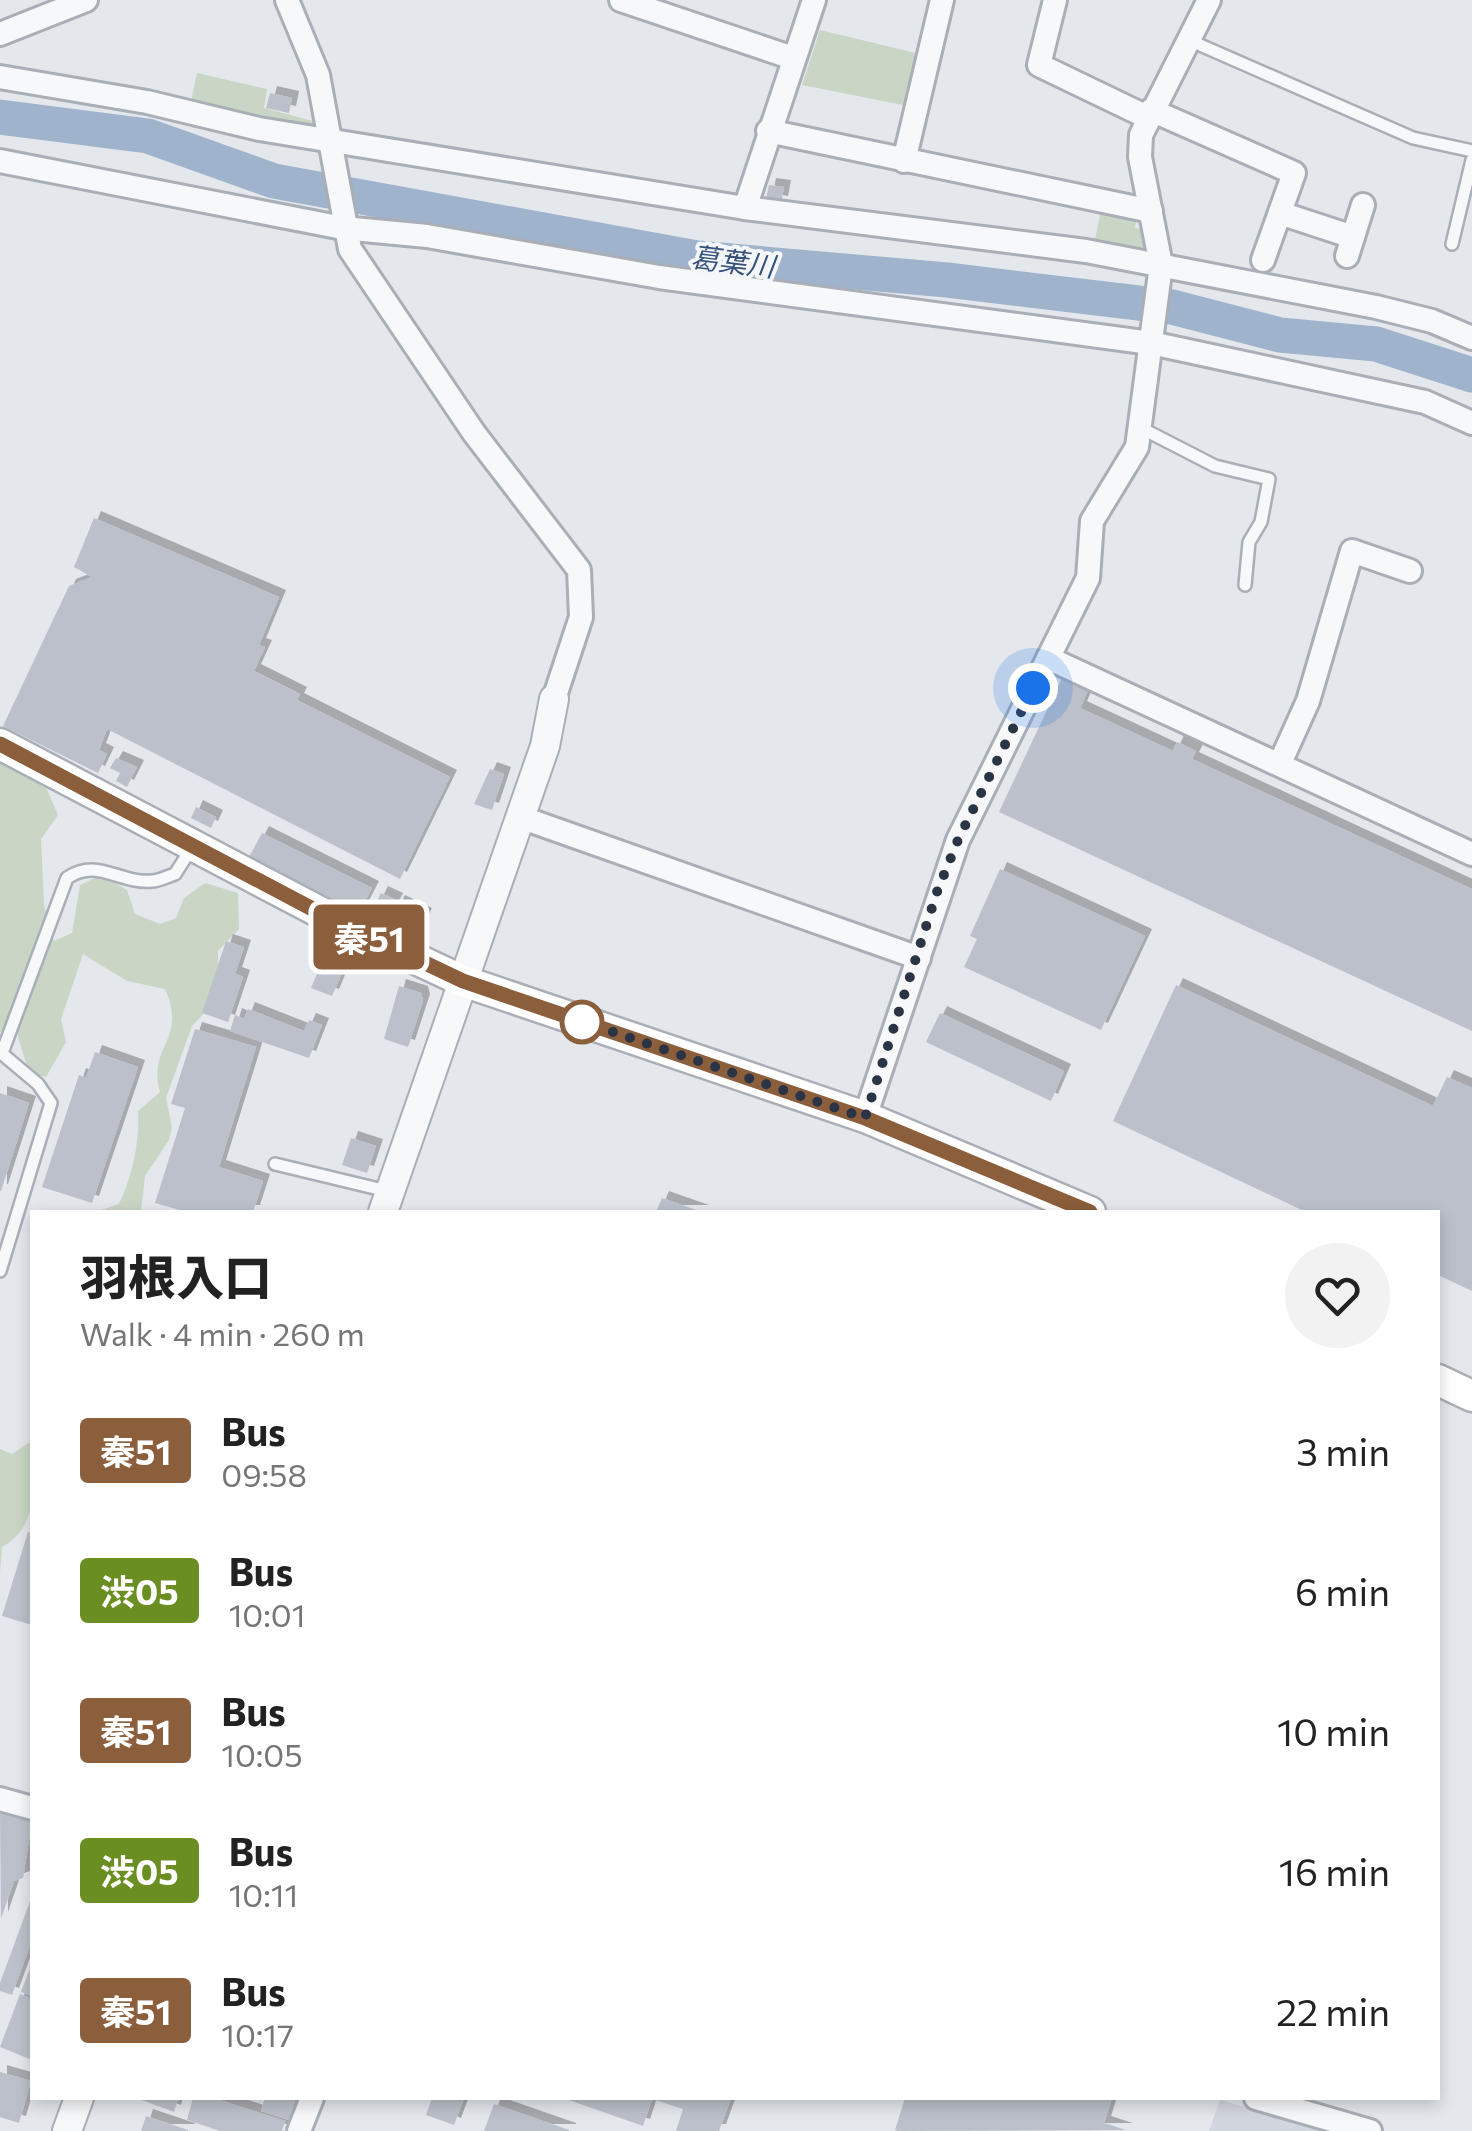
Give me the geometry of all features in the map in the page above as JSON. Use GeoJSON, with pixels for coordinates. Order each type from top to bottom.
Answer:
{"type":"FeatureCollection","features":[{"type":"Feature","properties":{"kind":"main road"},"geometry":{"type":"LineString","coordinates":[[0,744],[192,847],[463,981],[865,1118],[1085,1210]]}},
{"type":"Feature","properties":{"kind":"main road"},"geometry":{"type":"LineString","coordinates":[[1440,1381],[1472,1396]]}},
{"type":"Feature","properties":{"kind":"street"},"geometry":{"type":"LineString","coordinates":[[0,34],[86,0]]}},
{"type":"Feature","properties":{"kind":"street"},"geometry":{"type":"LineString","coordinates":[[287,0],[318,75],[332,139],[342,222],[360,268],[415,340],[474,434],[579,570],[581,616],[554,699],[545,746],[387,1202]]}},
{"type":"Feature","properties":{"kind":"street"},"geometry":{"type":"LineString","coordinates":[[621,0],[665,8],[793,58]]}},
{"type":"Feature","properties":{"kind":"street"},"geometry":{"type":"LineString","coordinates":[[744,208],[814,0]]}},
{"type":"Feature","properties":{"kind":"street"},"geometry":{"type":"LineString","coordinates":[[904,161],[942,0]]}},
{"type":"Feature","properties":{"kind":"street"},"geometry":{"type":"LineString","coordinates":[[1055,0],[1039,65],[1294,174],[1263,260]]}},
{"type":"Feature","properties":{"kind":"street"},"geometry":{"type":"LineString","coordinates":[[865,1118],[920,958],[937,892],[958,840],[1088,578],[1092,522],[1138,447],[1161,265],[1140,156],[1149,113],[1191,41],[1209,0]]}},
{"type":"Feature","properties":{"kind":"street"},"geometry":{"type":"LineString","coordinates":[[0,78],[744,208],[1161,265],[1432,321],[1472,338]]}},
{"type":"Feature","properties":{"kind":"street"},"geometry":{"type":"LineString","coordinates":[[768,132],[1151,210]]}},
{"type":"Feature","properties":{"kind":"street"},"geometry":{"type":"LineString","coordinates":[[0,161],[659,277],[1150,342],[1425,402],[1472,423]]}},
{"type":"Feature","properties":{"kind":"street"},"geometry":{"type":"LineString","coordinates":[[1280,213],[1350,247],[1363,205]]}},
{"type":"Feature","properties":{"kind":"street"},"geometry":{"type":"LineString","coordinates":[[1280,764],[1308,700],[1352,551],[1410,572]]}},
{"type":"Feature","properties":{"kind":"street"},"geometry":{"type":"LineString","coordinates":[[1048,658],[1472,854]]}},
{"type":"Feature","properties":{"kind":"street"},"geometry":{"type":"LineString","coordinates":[[520,817],[920,958]]}},
{"type":"Feature","properties":{"kind":"street"},"geometry":{"type":"LineString","coordinates":[[0,1799],[30,1807]]}},
{"type":"Feature","properties":{"kind":"street"},"geometry":{"type":"LineString","coordinates":[[67,2131],[78,2100]]}},
{"type":"Feature","properties":{"kind":"street"},"geometry":{"type":"LineString","coordinates":[[299,2131],[311,2100]]}},
{"type":"Feature","properties":{"kind":"street"},"geometry":{"type":"LineString","coordinates":[[1263,2100],[1370,2131]]}},
{"type":"Feature","properties":{"kind":"lane"},"geometry":{"type":"LineString","coordinates":[[1191,41],[1412,138],[1472,151]]}},
{"type":"Feature","properties":{"kind":"lane"},"geometry":{"type":"LineString","coordinates":[[1452,244],[1472,160]]}},
{"type":"Feature","properties":{"kind":"lane"},"geometry":{"type":"LineString","coordinates":[[1141,428],[1214,466],[1268,478],[1260,522],[1249,542],[1245,584]]}},
{"type":"Feature","properties":{"kind":"lane"},"geometry":{"type":"LineString","coordinates":[[0,1271],[51,1104],[38,1084],[1,1053],[66,878],[79,870],[99,868],[151,881],[176,874],[192,847]]}},
{"type":"Feature","properties":{"kind":"lane"},"geometry":{"type":"LineString","coordinates":[[275,1164],[387,1202]]}},
{"type":"Feature","properties":{"kind":"shaded area"},"geometry":{"type":"Polygon","coordinates":[[[1220,2100],[1330,2131],[1209,2131],[1220,2100]]]}},
{"type":"Feature","properties":{"kind":"green space"},"geometry":{"type":"Polygon","coordinates":[[[820,30],[920,54],[908,106],[802,85],[820,30]]]}},
{"type":"Feature","properties":{"kind":"green space"},"geometry":{"type":"Polygon","coordinates":[[[197,73],[267,89],[264,108],[320,123],[319,132],[190,106],[197,73]]]}},
{"type":"Feature","properties":{"kind":"green space"},"geometry":{"type":"Polygon","coordinates":[[[1101,210],[1137,216],[1135,228],[1144,229],[1145,249],[1139,254],[1094,245],[1101,210]]]}},
{"type":"Feature","properties":{"kind":"green space"},"geometry":{"type":"Polygon","coordinates":[[[0,759],[46,787],[58,815],[41,839],[44,905],[54,941],[72,933],[80,885],[101,875],[127,890],[135,914],[160,924],[176,918],[184,898],[205,883],[238,893],[239,929],[218,951],[218,975],[207,1010],[192,1026],[166,1098],[172,1127],[169,1140],[145,1176],[141,1210],[101,1210],[119,1204],[134,1159],[138,1111],[160,1092],[159,1064],[172,1020],[165,989],[127,981],[83,954],[61,1019],[66,1042],[46,1077],[29,1073],[16,1030],[0,1032],[0,759]]]}},
{"type":"Feature","properties":{"kind":"green space"},"geometry":{"type":"Polygon","coordinates":[[[30,1442],[30,1510],[15,1538],[2,1547],[0,1572],[0,1449],[12,1454],[30,1442]]]}},
{"type":"Feature","properties":{"kind":"building"},"geometry":{"type":"Polygon","coordinates":[[[270,93],[292,98],[289,113],[266,108],[270,93]]]}},
{"type":"Feature","properties":{"kind":"building"},"geometry":{"type":"Polygon","coordinates":[[[769,185],[784,187],[781,203],[766,200],[769,185]]]}},
{"type":"Feature","properties":{"kind":"building"},"geometry":{"type":"Polygon","coordinates":[[[94,518],[279,597],[259,645],[265,647],[254,671],[300,694],[297,700],[450,777],[400,879],[107,729],[99,750],[107,754],[98,773],[3,726],[69,586],[92,577],[74,567],[94,518]]]}},
{"type":"Feature","properties":{"kind":"building"},"geometry":{"type":"Polygon","coordinates":[[[1062,678],[1088,690],[1080,708],[1173,751],[1177,742],[1196,751],[1192,759],[1472,889],[1472,1031],[999,812],[1062,678]]]}},
{"type":"Feature","properties":{"kind":"building"},"geometry":{"type":"Polygon","coordinates":[[[116,758],[137,767],[127,787],[116,781],[120,773],[110,768],[116,758]]]}},
{"type":"Feature","properties":{"kind":"building"},"geometry":{"type":"Polygon","coordinates":[[[490,769],[504,774],[492,810],[474,804],[490,769]]]}},
{"type":"Feature","properties":{"kind":"building"},"geometry":{"type":"Polygon","coordinates":[[[196,807],[216,817],[211,828],[191,818],[196,807]]]}},
{"type":"Feature","properties":{"kind":"building"},"geometry":{"type":"Polygon","coordinates":[[[262,833],[372,888],[358,915],[248,859],[262,833]]]}},
{"type":"Feature","properties":{"kind":"building"},"geometry":{"type":"Polygon","coordinates":[[[1000,869],[1145,936],[1101,1030],[964,967],[977,939],[970,936],[1000,869]]]}},
{"type":"Feature","properties":{"kind":"building"},"geometry":{"type":"Polygon","coordinates":[[[381,893],[396,900],[389,914],[374,907],[381,893]]]}},
{"type":"Feature","properties":{"kind":"building"},"geometry":{"type":"Polygon","coordinates":[[[398,902],[425,915],[416,933],[389,920],[398,902]]]}},
{"type":"Feature","properties":{"kind":"building"},"geometry":{"type":"Polygon","coordinates":[[[226,941],[244,947],[235,974],[243,977],[228,1022],[202,1013],[226,941]]]}},
{"type":"Feature","properties":{"kind":"building"},"geometry":{"type":"Polygon","coordinates":[[[328,948],[349,956],[332,996],[311,988],[328,948]]]}},
{"type":"Feature","properties":{"kind":"building"},"geometry":{"type":"Polygon","coordinates":[[[1176,985],[1433,1106],[1447,1077],[1472,1088],[1472,1291],[1440,1276],[1440,1210],[1302,1210],[1113,1121],[1176,985]]]}},
{"type":"Feature","properties":{"kind":"building"},"geometry":{"type":"Polygon","coordinates":[[[399,986],[421,993],[423,1001],[408,1047],[384,1039],[399,986]]]}},
{"type":"Feature","properties":{"kind":"building"},"geometry":{"type":"Polygon","coordinates":[[[248,1009],[304,1031],[309,1020],[322,1025],[309,1058],[230,1031],[235,1015],[244,1019],[248,1009]]]}},
{"type":"Feature","properties":{"kind":"building"},"geometry":{"type":"Polygon","coordinates":[[[940,1013],[1064,1071],[1051,1101],[926,1042],[940,1013]]]}},
{"type":"Feature","properties":{"kind":"building"},"geometry":{"type":"Polygon","coordinates":[[[195,1029],[256,1047],[219,1167],[263,1181],[254,1210],[180,1210],[155,1203],[185,1108],[171,1104],[195,1029]]]}},
{"type":"Feature","properties":{"kind":"building"},"geometry":{"type":"Polygon","coordinates":[[[95,1052],[138,1067],[92,1203],[42,1187],[79,1075],[86,1078],[95,1052]]]}},
{"type":"Feature","properties":{"kind":"building"},"geometry":{"type":"Polygon","coordinates":[[[0,1093],[29,1103],[1,1191],[0,1191],[0,1093]]]}},
{"type":"Feature","properties":{"kind":"building"},"geometry":{"type":"Polygon","coordinates":[[[351,1138],[376,1146],[367,1173],[342,1165],[351,1138]]]}},
{"type":"Feature","properties":{"kind":"building"},"geometry":{"type":"Polygon","coordinates":[[[662,1198],[696,1210],[657,1210],[662,1198]]]}},
{"type":"Feature","properties":{"kind":"building"},"geometry":{"type":"Polygon","coordinates":[[[28,1532],[30,1532],[30,1624],[2,1616],[28,1532]]]}},
{"type":"Feature","properties":{"kind":"building"},"geometry":{"type":"Polygon","coordinates":[[[0,1811],[30,1820],[23,1878],[14,1881],[1,1919],[0,1811]]]}},
{"type":"Feature","properties":{"kind":"building"},"geometry":{"type":"Polygon","coordinates":[[[30,1901],[30,1946],[12,1995],[0,1991],[30,1901]]]}},
{"type":"Feature","properties":{"kind":"building"},"geometry":{"type":"Polygon","coordinates":[[[30,1968],[30,1995],[21,1992],[30,1968]]]}},
{"type":"Feature","properties":{"kind":"building"},"geometry":{"type":"Polygon","coordinates":[[[20,1994],[30,1998],[30,2059],[0,2047],[20,1994]]]}},
{"type":"Feature","properties":{"kind":"building"},"geometry":{"type":"Polygon","coordinates":[[[0,2072],[30,2081],[19,2123],[0,2117],[0,2072]]]}},
{"type":"Feature","properties":{"kind":"building"},"geometry":{"type":"Polygon","coordinates":[[[141,2100],[177,2100],[174,2112],[141,2100]]]}},
{"type":"Feature","properties":{"kind":"building"},"geometry":{"type":"Polygon","coordinates":[[[192,2100],[219,2100],[285,2121],[282,2131],[220,2131],[187,2120],[192,2100]]]}},
{"type":"Feature","properties":{"kind":"building"},"geometry":{"type":"Polygon","coordinates":[[[264,2100],[295,2100],[289,2120],[261,2111],[264,2100]]]}},
{"type":"Feature","properties":{"kind":"building"},"geometry":{"type":"Polygon","coordinates":[[[431,2100],[463,2100],[454,2125],[426,2115],[431,2100]]]}},
{"type":"Feature","properties":{"kind":"building"},"geometry":{"type":"Polygon","coordinates":[[[569,2100],[652,2100],[643,2126],[569,2100]]]}},
{"type":"Feature","properties":{"kind":"building"},"geometry":{"type":"Polygon","coordinates":[[[655,2100],[730,2100],[719,2131],[676,2131],[683,2109],[655,2100]]]}},
{"type":"Feature","properties":{"kind":"building"},"geometry":{"type":"Polygon","coordinates":[[[904,2100],[1111,2100],[1104,2123],[1126,2130],[898,2131],[895,2130],[904,2100]]]}},
{"type":"Feature","properties":{"kind":"building"},"geometry":{"type":"Polygon","coordinates":[[[494,2104],[569,2130],[569,2131],[484,2131],[494,2104]]]}},
{"type":"Feature","properties":{"kind":"building"},"geometry":{"type":"Polygon","coordinates":[[[146,2116],[188,2130],[188,2131],[141,2131],[146,2116]]]}},
{"type":"Feature","properties":{"kind":"waterway","name":"葛葉川"},"geometry":{"type":"LineString","coordinates":[[0,117],[148,136],[274,181],[697,258],[947,280],[1172,307],[1280,335],[1376,344],[1472,375]]}},
{"type":"Feature","properties":{"kind":"bus line","name":"秦51"},"geometry":{"type":"LineString","coordinates":[[0,744],[322,914],[463,981],[865,1118],[1086,1210]]}},
{"type":"Feature","properties":{"kind":"route"},"geometry":{"type":"LineString","coordinates":[[582,1022],[572,1018],[865,1118],[920,958],[937,892],[958,840],[1033,688]]}}]}
